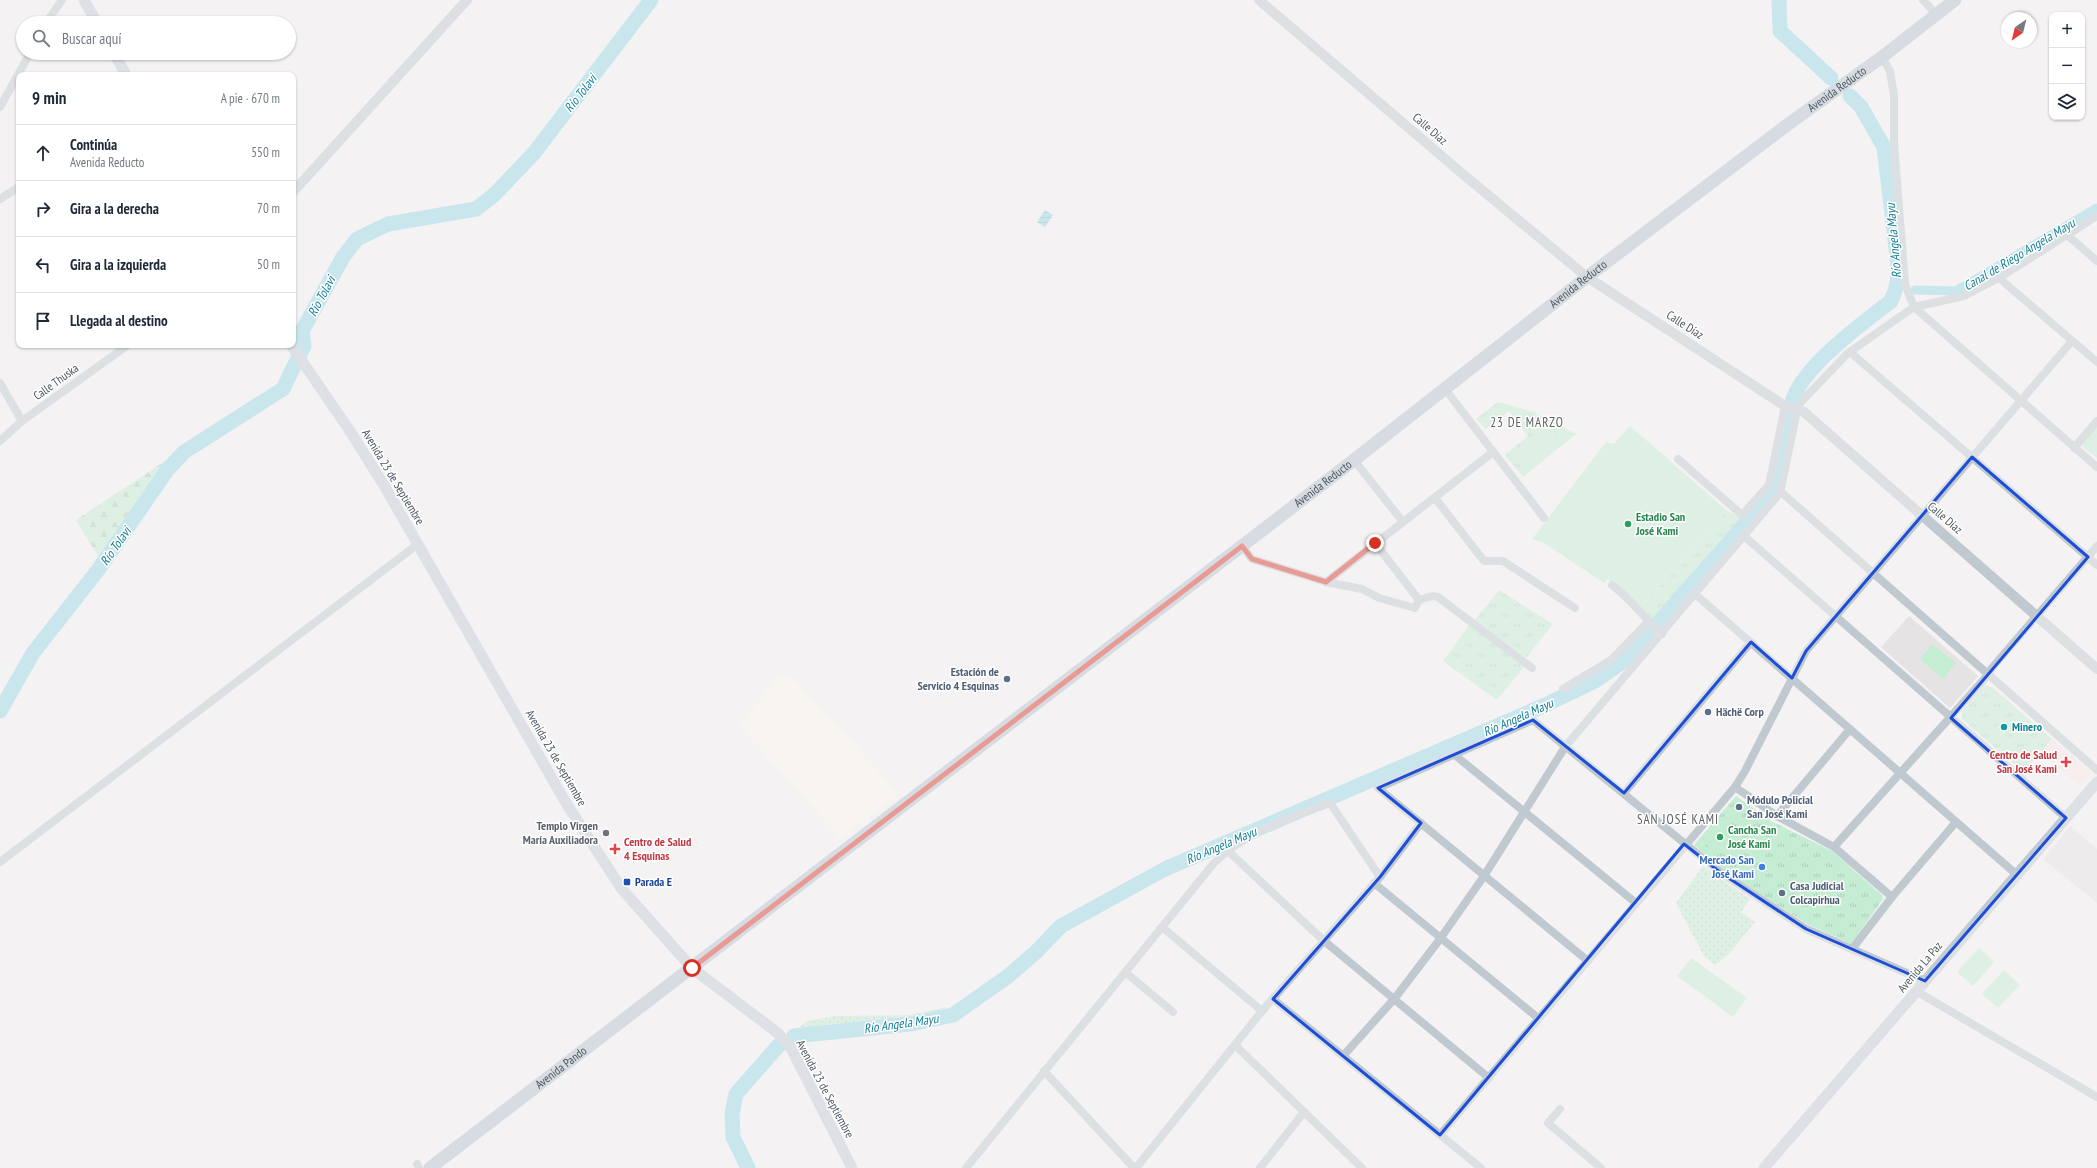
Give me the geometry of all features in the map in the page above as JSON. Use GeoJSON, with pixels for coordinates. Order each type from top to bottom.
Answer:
{"type":"FeatureCollection","features":[{"type":"Feature","properties":{"kind":"main road"},"geometry":{"type":"LineString","coordinates":[[84,0],[93,16]]}},
{"type":"Feature","properties":{"kind":"main road","name":"Avenida Reducto"},"geometry":{"type":"LineString","coordinates":[[692,968],[1354,460],[1587,277],[1787,125],[1882,57],[1955,0]]}},
{"type":"Feature","properties":{"kind":"main road"},"geometry":{"type":"LineString","coordinates":[[118,60],[124,72]]}},
{"type":"Feature","properties":{"kind":"main road","name":"Avenida 23 de Septiembre"},"geometry":{"type":"LineString","coordinates":[[292,348],[350,431],[418,544],[573,814],[621,888],[692,968],[779,1034],[791,1048],[852,1168]]}},
{"type":"Feature","properties":{"kind":"main road","name":"Avenida La Paz"},"geometry":{"type":"LineString","coordinates":[[1764,1168],[2016,874],[2097,782]]}},
{"type":"Feature","properties":{"kind":"main road","name":"Avenida Pando"},"geometry":{"type":"LineString","coordinates":[[430,1168],[692,968]]}},
{"type":"Feature","properties":{"kind":"street"},"geometry":{"type":"LineString","coordinates":[[51,16],[62,0]]}},
{"type":"Feature","properties":{"kind":"street"},"geometry":{"type":"LineString","coordinates":[[296,189],[467,0]]}},
{"type":"Feature","properties":{"kind":"street","name":"Calle Díaz"},"geometry":{"type":"LineString","coordinates":[[1259,0],[1458,170],[1587,277],[1785,406],[1804,412],[2097,669]]}},
{"type":"Feature","properties":{"kind":"street"},"geometry":{"type":"LineString","coordinates":[[1923,0],[1936,14]]}},
{"type":"Feature","properties":{"kind":"street"},"geometry":{"type":"LineString","coordinates":[[1882,57],[1890,71],[1894,95],[1894,142],[1906,284],[1914,307],[2097,467]]}},
{"type":"Feature","properties":{"kind":"street"},"geometry":{"type":"LineString","coordinates":[[19,72],[26,60]]}},
{"type":"Feature","properties":{"kind":"street"},"geometry":{"type":"LineString","coordinates":[[0,107],[16,78]]}},
{"type":"Feature","properties":{"kind":"street"},"geometry":{"type":"LineString","coordinates":[[0,199],[16,189]]}},
{"type":"Feature","properties":{"kind":"street"},"geometry":{"type":"LineString","coordinates":[[1343,1056],[1395,998],[1440,939],[1484,876],[1523,811],[1565,747],[1781,492],[1797,411],[1801,402],[1850,352],[1914,307],[1964,296],[1999,278],[2066,234],[2097,216]]}},
{"type":"Feature","properties":{"kind":"street"},"geometry":{"type":"LineString","coordinates":[[2066,234],[2097,261]]}},
{"type":"Feature","properties":{"kind":"street"},"geometry":{"type":"LineString","coordinates":[[1999,278],[2097,362]]}},
{"type":"Feature","properties":{"kind":"street"},"geometry":{"type":"LineString","coordinates":[[1440,1134],[1588,961],[1684,844],[1735,787],[1745,771],[1806,651],[1872,572],[2072,341]]}},
{"type":"Feature","properties":{"kind":"street","name":"Calle Thuska"},"geometry":{"type":"LineString","coordinates":[[0,440],[22,421],[124,348]]}},
{"type":"Feature","properties":{"kind":"street"},"geometry":{"type":"LineString","coordinates":[[1850,352],[2097,565]]}},
{"type":"Feature","properties":{"kind":"street"},"geometry":{"type":"LineString","coordinates":[[0,383],[22,421]]}},
{"type":"Feature","properties":{"kind":"street"},"geometry":{"type":"LineString","coordinates":[[1445,389],[1544,518]]}},
{"type":"Feature","properties":{"kind":"street"},"geometry":{"type":"LineString","coordinates":[[1678,459],[1742,515],[1769,485],[1785,406]]}},
{"type":"Feature","properties":{"kind":"street"},"geometry":{"type":"LineString","coordinates":[[2074,448],[2097,421]]}},
{"type":"Feature","properties":{"kind":"street"},"geometry":{"type":"LineString","coordinates":[[1326,582],[1493,452]]}},
{"type":"Feature","properties":{"kind":"street"},"geometry":{"type":"LineString","coordinates":[[1354,460],[1403,522]]}},
{"type":"Feature","properties":{"kind":"street"},"geometry":{"type":"LineString","coordinates":[[1781,492],[2097,770]]}},
{"type":"Feature","properties":{"kind":"street"},"geometry":{"type":"LineString","coordinates":[[1435,498],[1484,561],[1503,561],[1576,608]]}},
{"type":"Feature","properties":{"kind":"street"},"geometry":{"type":"LineString","coordinates":[[1744,536],[2066,818]]}},
{"type":"Feature","properties":{"kind":"street"},"geometry":{"type":"LineString","coordinates":[[1375,543],[1419,600]]}},
{"type":"Feature","properties":{"kind":"street"},"geometry":{"type":"LineString","coordinates":[[0,862],[418,544]]}},
{"type":"Feature","properties":{"kind":"street"},"geometry":{"type":"LineString","coordinates":[[1242,546],[1252,559],[1326,582],[1362,589],[1380,598],[1415,608],[1419,600],[1432,596],[1438,597],[1532,668]]}},
{"type":"Feature","properties":{"kind":"street"},"geometry":{"type":"LineString","coordinates":[[1834,847],[1988,675],[2097,546]]}},
{"type":"Feature","properties":{"kind":"street"},"geometry":{"type":"LineString","coordinates":[[1612,585],[1628,598],[1648,622],[1662,634]]}},
{"type":"Feature","properties":{"kind":"street"},"geometry":{"type":"LineString","coordinates":[[1695,594],[2016,874]]}},
{"type":"Feature","properties":{"kind":"street"},"geometry":{"type":"LineString","coordinates":[[1563,689],[1611,660],[1648,622]]}},
{"type":"Feature","properties":{"kind":"street"},"geometry":{"type":"LineString","coordinates":[[1624,793],[1751,642]]}},
{"type":"Feature","properties":{"kind":"street"},"geometry":{"type":"LineString","coordinates":[[1588,961],[1378,788],[1456,756],[1533,720],[1721,874],[1806,929],[1925,981]]}},
{"type":"Feature","properties":{"kind":"street"},"geometry":{"type":"LineString","coordinates":[[1777,816],[1850,729]]}},
{"type":"Feature","properties":{"kind":"street"},"geometry":{"type":"LineString","coordinates":[[1456,756],[1636,903]]}},
{"type":"Feature","properties":{"kind":"street"},"geometry":{"type":"LineString","coordinates":[[1735,787],[1777,816],[1834,847],[1892,897]]}},
{"type":"Feature","properties":{"kind":"street"},"geometry":{"type":"LineString","coordinates":[[966,1168],[1226,850],[1277,823],[1330,803],[1380,876]]}},
{"type":"Feature","properties":{"kind":"street"},"geometry":{"type":"LineString","coordinates":[[1852,950],[1892,897],[1956,822]]}},
{"type":"Feature","properties":{"kind":"street"},"geometry":{"type":"LineString","coordinates":[[1044,1071],[1135,1168],[1262,1011],[1323,940],[1374,884],[1420,824]]}},
{"type":"Feature","properties":{"kind":"street"},"geometry":{"type":"LineString","coordinates":[[1226,850],[1323,940],[1395,998],[1489,1078]]}},
{"type":"Feature","properties":{"kind":"street"},"geometry":{"type":"LineString","coordinates":[[1374,884],[1538,1018]]}},
{"type":"Feature","properties":{"kind":"street"},"geometry":{"type":"LineString","coordinates":[[1162,927],[1262,1011]]}},
{"type":"Feature","properties":{"kind":"street"},"geometry":{"type":"LineString","coordinates":[[1125,972],[1173,1012]]}},
{"type":"Feature","properties":{"kind":"street"},"geometry":{"type":"LineString","coordinates":[[1916,991],[2097,1097]]}},
{"type":"Feature","properties":{"kind":"street"},"geometry":{"type":"LineString","coordinates":[[1273,999],[1481,1168]]}},
{"type":"Feature","properties":{"kind":"street"},"geometry":{"type":"LineString","coordinates":[[1234,1045],[1362,1168]]}},
{"type":"Feature","properties":{"kind":"street"},"geometry":{"type":"LineString","coordinates":[[1560,1109],[1548,1123],[1601,1168]]}},
{"type":"Feature","properties":{"kind":"street"},"geometry":{"type":"LineString","coordinates":[[1260,1168],[1304,1112]]}},
{"type":"Feature","properties":{"kind":"highlighted area"},"geometry":{"type":"Polygon","coordinates":[[[1972,457],[2088,557],[1951,718],[2066,818],[1925,981],[1806,929],[1721,873],[1684,844],[1440,1135],[1273,999],[1380,877],[1421,823],[1378,788],[1533,720],[1624,793],[1751,642],[1792,678],[1806,651],[1972,457]]]}},
{"type":"Feature","properties":{"kind":"shaded area"},"geometry":{"type":"Polygon","coordinates":[[[1909,616],[1978,676],[1950,708],[1881,647],[1909,616]]]}},
{"type":"Feature","properties":{"kind":"shaded area"},"geometry":{"type":"Polygon","coordinates":[[[778,675],[794,679],[899,794],[840,838],[740,726],[778,675]]]}},
{"type":"Feature","properties":{"kind":"shaded area","name":"Centro de Salud San José Kami"},"geometry":{"type":"Polygon","coordinates":[[[2052,739],[2091,773],[2080,786],[2040,752],[2052,739]]]}},
{"type":"Feature","properties":{"kind":"shaded area"},"geometry":{"type":"Polygon","coordinates":[[[2070,826],[2097,849],[2097,903],[2043,859],[2070,826]]]}},
{"type":"Feature","properties":{"kind":"green space"},"geometry":{"type":"Polygon","coordinates":[[[1498,402],[1534,412],[1576,434],[1523,477],[1505,455],[1528,436],[1509,411],[1486,429],[1476,419],[1498,402]]]}},
{"type":"Feature","properties":{"kind":"green space"},"geometry":{"type":"Polygon","coordinates":[[[1547,425],[1560,442],[1531,464],[1518,448],[1547,425]]]}},
{"type":"Feature","properties":{"kind":"green space","name":"Estadio San José Kami"},"geometry":{"type":"Polygon","coordinates":[[[1630,426],[1726,510],[1641,607],[1608,579],[1604,583],[1544,543],[1532,539],[1606,442],[1614,444],[1630,426]]]}},
{"type":"Feature","properties":{"kind":"green space"},"geometry":{"type":"Polygon","coordinates":[[[2097,427],[2097,458],[2081,445],[2097,427]]]}},
{"type":"Feature","properties":{"kind":"green space"},"geometry":{"type":"Polygon","coordinates":[[[165,461],[99,558],[76,520],[165,461]]]}},
{"type":"Feature","properties":{"kind":"green space"},"geometry":{"type":"Polygon","coordinates":[[[1726,510],[1742,518],[1749,514],[1756,518],[1661,629],[1650,620],[1641,607],[1726,510]]]}},
{"type":"Feature","properties":{"kind":"green space"},"geometry":{"type":"Polygon","coordinates":[[[1499,590],[1553,624],[1526,658],[1475,620],[1499,590]]]}},
{"type":"Feature","properties":{"kind":"green space"},"geometry":{"type":"Polygon","coordinates":[[[1469,625],[1524,667],[1497,700],[1443,661],[1469,625]]]}},
{"type":"Feature","properties":{"kind":"green space"},"geometry":{"type":"Polygon","coordinates":[[[1932,644],[1956,663],[1943,679],[1920,659],[1932,644]]]}},
{"type":"Feature","properties":{"kind":"green space"},"geometry":{"type":"Polygon","coordinates":[[[1985,685],[1992,687],[2052,739],[2023,772],[1962,719],[1962,711],[1985,685]]]}},
{"type":"Feature","properties":{"kind":"green space"},"geometry":{"type":"Polygon","coordinates":[[[1736,796],[1771,821],[1832,851],[1882,895],[1883,899],[1851,944],[1807,924],[1723,870],[1694,845],[1736,796]]]}},
{"type":"Feature","properties":{"kind":"green space","name":"Cancha San José Kami"},"geometry":{"type":"Polygon","coordinates":[[[1721,818],[1738,832],[1719,855],[1703,842],[1721,818]]]}},
{"type":"Feature","properties":{"kind":"green space"},"geometry":{"type":"Polygon","coordinates":[[[1703,866],[1750,899],[1741,912],[1755,922],[1729,954],[1715,965],[1704,956],[1676,903],[1703,866]]]}},
{"type":"Feature","properties":{"kind":"green space"},"geometry":{"type":"Polygon","coordinates":[[[1979,948],[1994,962],[1973,986],[1957,972],[1979,948]]]}},
{"type":"Feature","properties":{"kind":"green space"},"geometry":{"type":"Polygon","coordinates":[[[1691,958],[1747,998],[1733,1017],[1677,976],[1691,958]]]}},
{"type":"Feature","properties":{"kind":"green space"},"geometry":{"type":"Polygon","coordinates":[[[2004,970],[2020,985],[1998,1008],[1982,994],[2004,970]]]}},
{"type":"Feature","properties":{"kind":"green space"},"geometry":{"type":"Polygon","coordinates":[[[947,1007],[939,1012],[918,1019],[826,1028],[790,1034],[807,1021],[835,1016],[910,1015],[947,1007]]]}},
{"type":"Feature","properties":{"kind":"water"},"geometry":{"type":"Polygon","coordinates":[[[1045,210],[1053,215],[1045,227],[1037,222],[1045,210]]]}},
{"type":"Feature","properties":{"kind":"waterway","name":"Río Tolavi"},"geometry":{"type":"LineString","coordinates":[[0,711],[33,653],[98,570],[168,469],[184,452],[283,389],[304,346],[302,331],[343,257],[357,239],[388,224],[476,209],[495,194],[534,153],[651,0]]}},
{"type":"Feature","properties":{"kind":"waterway","name":"Río Angela Mayu"},"geometry":{"type":"LineString","coordinates":[[1779,0],[1780,31],[1831,78]]}},
{"type":"Feature","properties":{"kind":"waterway","name":"Río Angela Mayu"},"geometry":{"type":"LineString","coordinates":[[1792,403],[1797,389],[1819,361],[1849,334],[1891,301],[1897,284],[1898,265],[1884,147],[1861,107],[1850,96]]}},
{"type":"Feature","properties":{"kind":"waterway","name":"Canal de Riego Angela Mayu"},"geometry":{"type":"LineString","coordinates":[[1915,290],[1956,291],[2097,208]]}},
{"type":"Feature","properties":{"kind":"waterway","name":"Río Angela Mayu"},"geometry":{"type":"LineString","coordinates":[[1659,622],[1775,490],[1789,416]]}},
{"type":"Feature","properties":{"kind":"waterway","name":"Río Angela Mayu"},"geometry":{"type":"LineString","coordinates":[[794,1036],[911,1024],[953,1015],[1007,977],[1036,952],[1061,926],[1165,869],[1543,706],[1595,681],[1625,660],[1648,634]]}},
{"type":"Feature","properties":{"kind":"waterway","name":"Río Angela Mayu"},"geometry":{"type":"LineString","coordinates":[[748,1168],[733,1137],[732,1114],[736,1094],[780,1044]]}},
{"type":"Feature","properties":{"kind":"place","name":"Estadio San José Kami"},"geometry":{"type":"Point","coordinates":[1628,524]}},
{"type":"Feature","properties":{"kind":"place","name":"Estación de Servicio 4 Esquinas"},"geometry":{"type":"Point","coordinates":[1007,679]}},
{"type":"Feature","properties":{"kind":"place","name":"Hächë Corp"},"geometry":{"type":"Point","coordinates":[1708,712]}},
{"type":"Feature","properties":{"kind":"place","name":"Minero"},"geometry":{"type":"Point","coordinates":[2004,727]}},
{"type":"Feature","properties":{"kind":"place","name":"Centro de Salud San José Kami"},"geometry":{"type":"Point","coordinates":[2066,762]}},
{"type":"Feature","properties":{"kind":"place","name":"Módulo Policial San José Kami"},"geometry":{"type":"Point","coordinates":[1739,807]}},
{"type":"Feature","properties":{"kind":"place","name":"Templo Virgen María Auxiliadora"},"geometry":{"type":"Point","coordinates":[606,833]}},
{"type":"Feature","properties":{"kind":"place","name":"Cancha San José Kami"},"geometry":{"type":"Point","coordinates":[1720,837]}},
{"type":"Feature","properties":{"kind":"place","name":"Centro de Salud 4 Esquinas"},"geometry":{"type":"Point","coordinates":[615,849]}},
{"type":"Feature","properties":{"kind":"place","name":"Mercado San José Kami"},"geometry":{"type":"Point","coordinates":[1762,867]}},
{"type":"Feature","properties":{"kind":"place","name":"Parada E"},"geometry":{"type":"Point","coordinates":[627,882]}},
{"type":"Feature","properties":{"kind":"place","name":"Casa Judicial Colcapirhua"},"geometry":{"type":"Point","coordinates":[1782,893]}},
{"type":"Feature","properties":{"kind":"district","name":"23 DE MARZO"},"geometry":{"type":"Point","coordinates":[1527,422]}},
{"type":"Feature","properties":{"kind":"district","name":"SAN JOSÉ KAMI"},"geometry":{"type":"Point","coordinates":[1678,819]}},
{"type":"Feature","properties":{"kind":"route"},"geometry":{"type":"LineString","coordinates":[[692,968],[1242,546],[1252,559],[1326,582],[1375,543]]}}]}
